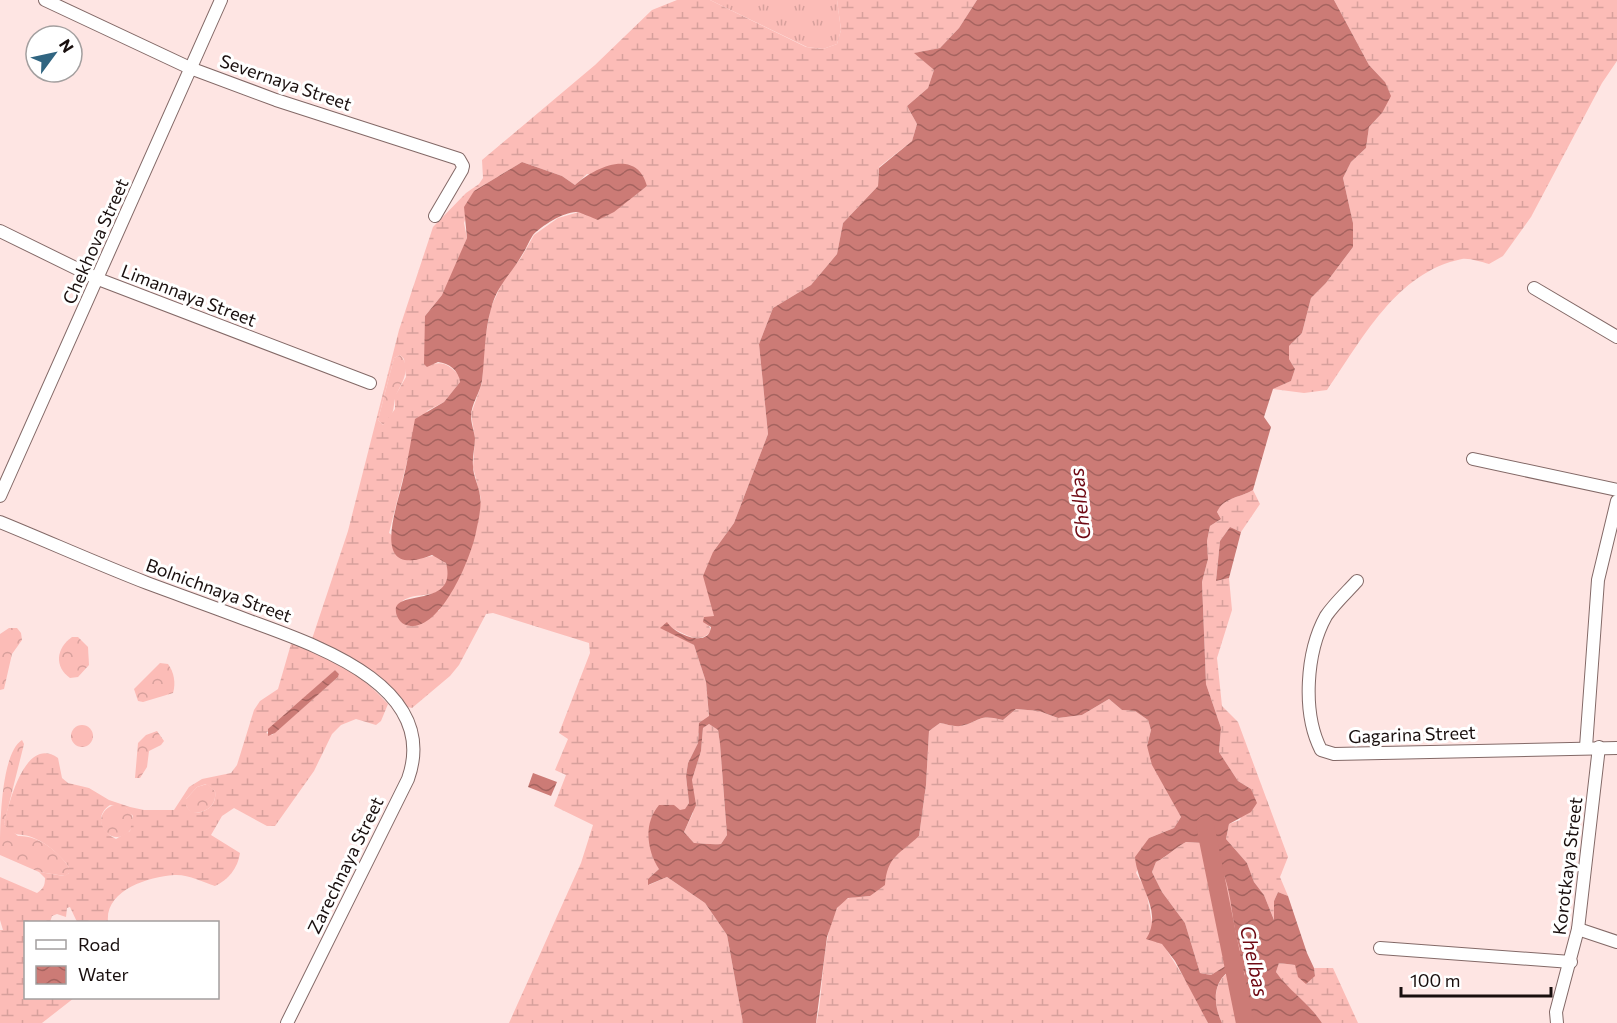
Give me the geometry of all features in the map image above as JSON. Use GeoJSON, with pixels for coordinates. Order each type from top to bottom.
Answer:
{"type":"FeatureCollection","features":[{"type":"Feature","properties":{"kind":"street","name":"Severnaya Street"},"geometry":{"type":"LineString","coordinates":[[45,0],[190,68],[276,100],[459,159],[463,166],[462,170],[435,216]]}},
{"type":"Feature","properties":{"kind":"street","name":"Chekhova Street"},"geometry":{"type":"LineString","coordinates":[[0,496],[221,0]]}},
{"type":"Feature","properties":{"kind":"street","name":"Limannaya Street"},"geometry":{"type":"LineString","coordinates":[[0,231],[98,279],[370,383]]}},
{"type":"Feature","properties":{"kind":"street"},"geometry":{"type":"LineString","coordinates":[[1534,288],[1617,337]]}},
{"type":"Feature","properties":{"kind":"street"},"geometry":{"type":"LineString","coordinates":[[1473,459],[1617,490]]}},
{"type":"Feature","properties":{"kind":"street"},"geometry":{"type":"LineString","coordinates":[[1586,747],[1598,580],[1617,501]]}},
{"type":"Feature","properties":{"kind":"street","name":"Bolnichnaya Street"},"geometry":{"type":"LineString","coordinates":[[0,522],[134,578],[336,655],[374,680],[407,718]]}},
{"type":"Feature","properties":{"kind":"street","name":"Gagarina Street"},"geometry":{"type":"LineString","coordinates":[[1357,581],[1327,615],[1315,646],[1308,679],[1315,739],[1321,750],[1334,754],[1617,748]]}},
{"type":"Feature","properties":{"kind":"street","name":"Zarechnaya Street"},"geometry":{"type":"LineString","coordinates":[[287,1023],[408,779],[413,762],[413,744],[407,718]]}},
{"type":"Feature","properties":{"kind":"street","name":"Korotkaya Street"},"geometry":{"type":"LineString","coordinates":[[1557,1023],[1556,1012],[1578,929],[1599,747]]}},
{"type":"Feature","properties":{"kind":"street"},"geometry":{"type":"LineString","coordinates":[[1578,929],[1617,942]]}},
{"type":"Feature","properties":{"kind":"street"},"geometry":{"type":"LineString","coordinates":[[1380,948],[1571,962]]}},
{"type":"Feature","properties":{"kind":"green space"},"geometry":{"type":"Polygon","coordinates":[[[677,0],[710,0],[806,47],[823,49],[837,44],[841,30],[837,0],[977,0],[959,28],[940,48],[915,53],[934,70],[928,88],[907,106],[917,124],[912,141],[879,167],[878,186],[843,223],[837,254],[811,285],[773,308],[759,344],[768,434],[734,523],[713,552],[714,617],[708,623],[711,631],[702,638],[696,638],[670,627],[671,632],[694,645],[706,682],[709,717],[698,734],[698,743],[688,763],[686,776],[689,803],[685,810],[680,810],[659,869],[648,879],[649,885],[667,877],[705,903],[727,935],[743,1023],[509,1023],[581,863],[593,825],[554,806],[566,775],[555,770],[568,739],[559,733],[590,653],[589,643],[493,613],[486,614],[459,665],[450,676],[412,708],[404,706],[373,676],[351,659],[312,639],[348,531],[399,330],[433,227],[466,193],[479,184],[483,178],[482,160],[595,65],[652,10],[677,0]],[[522,162],[474,191],[464,223],[467,238],[455,270],[442,295],[425,316],[427,366],[441,363],[448,366],[459,375],[460,382],[444,402],[427,411],[409,454],[389,533],[425,558],[433,556],[441,558],[447,565],[448,576],[443,589],[433,594],[406,599],[400,603],[396,611],[439,611],[481,499],[473,467],[475,438],[471,414],[482,383],[484,344],[491,307],[504,279],[521,258],[534,235],[558,218],[632,197],[647,186],[587,174],[575,185],[562,176],[522,162]],[[400,355],[394,358],[378,420],[383,425],[395,409],[395,396],[406,377],[404,359],[400,355]]]}},
{"type":"Feature","properties":{"kind":"green space"},"geometry":{"type":"Polygon","coordinates":[[[710,0],[837,0],[841,30],[837,44],[823,49],[807,47],[710,0]]]}},
{"type":"Feature","properties":{"kind":"green space"},"geometry":{"type":"Polygon","coordinates":[[[1334,0],[1617,0],[1617,61],[1602,83],[1531,217],[1503,256],[1489,264],[1462,259],[1439,266],[1418,278],[1383,311],[1327,390],[1304,393],[1273,389],[1291,381],[1295,369],[1289,359],[1289,346],[1302,333],[1311,298],[1326,283],[1353,247],[1353,223],[1343,178],[1351,162],[1366,148],[1369,127],[1382,113],[1385,82],[1369,65],[1334,0]]]}},
{"type":"Feature","properties":{"kind":"green space"},"geometry":{"type":"Polygon","coordinates":[[[400,355],[405,364],[405,373],[391,416],[383,425],[378,420],[394,358],[400,355]]]}},
{"type":"Feature","properties":{"kind":"green space"},"geometry":{"type":"Polygon","coordinates":[[[1253,490],[1260,504],[1241,532],[1230,527],[1220,541],[1216,581],[1229,578],[1232,610],[1217,658],[1222,706],[1238,722],[1288,857],[1280,877],[1288,896],[1278,892],[1274,901],[1275,922],[1264,895],[1254,882],[1247,863],[1226,839],[1229,824],[1240,820],[1251,789],[1238,781],[1219,752],[1221,728],[1206,684],[1202,582],[1208,559],[1207,541],[1210,526],[1221,519],[1217,512],[1224,503],[1253,490]]]}},
{"type":"Feature","properties":{"kind":"green space"},"geometry":{"type":"Polygon","coordinates":[[[9,628],[17,628],[22,640],[12,654],[4,689],[0,690],[0,634],[9,628]]]}},
{"type":"Feature","properties":{"kind":"green space"},"geometry":{"type":"Polygon","coordinates":[[[72,637],[78,637],[88,647],[89,665],[78,677],[70,678],[61,668],[59,658],[63,646],[72,637]]]}},
{"type":"Feature","properties":{"kind":"green space"},"geometry":{"type":"Polygon","coordinates":[[[291,644],[319,654],[344,667],[388,704],[381,721],[376,725],[356,719],[341,725],[332,734],[314,771],[275,826],[267,826],[234,808],[222,816],[211,835],[240,853],[235,868],[228,877],[215,886],[190,877],[164,876],[141,882],[121,894],[113,901],[108,921],[77,921],[70,907],[67,908],[66,917],[57,914],[52,916],[50,921],[24,921],[24,999],[73,999],[42,1023],[0,1023],[0,930],[3,930],[0,920],[0,877],[37,893],[45,881],[39,872],[64,876],[69,873],[69,867],[50,847],[31,837],[15,834],[4,824],[20,774],[28,763],[36,756],[46,753],[58,758],[62,778],[68,783],[89,788],[109,800],[130,807],[144,810],[174,810],[189,787],[202,779],[231,773],[237,765],[254,710],[260,701],[278,689],[291,644]],[[335,670],[266,733],[272,735],[339,674],[335,670]],[[206,784],[197,787],[186,799],[186,806],[192,813],[210,808],[214,801],[215,791],[206,784]],[[110,805],[102,814],[101,823],[106,832],[116,839],[130,831],[133,816],[126,808],[110,805]]]}},
{"type":"Feature","properties":{"kind":"green space"},"geometry":{"type":"Polygon","coordinates":[[[160,663],[168,664],[172,670],[173,693],[143,702],[138,701],[134,689],[160,663]]]}},
{"type":"Feature","properties":{"kind":"green space"},"geometry":{"type":"Polygon","coordinates":[[[1109,699],[1122,710],[1135,711],[1148,720],[1151,730],[1147,746],[1181,817],[1174,828],[1149,838],[1136,873],[1146,890],[1153,928],[1196,997],[1208,1023],[816,1023],[828,937],[838,907],[849,898],[870,896],[893,857],[919,836],[926,785],[929,731],[940,723],[958,726],[988,717],[1003,720],[1016,709],[1039,711],[1058,718],[1082,715],[1109,699]]]}},
{"type":"Feature","properties":{"kind":"green space"},"geometry":{"type":"Polygon","coordinates":[[[709,724],[718,730],[720,744],[727,835],[721,844],[694,843],[684,832],[693,813],[692,780],[701,751],[703,728],[709,724]]]}},
{"type":"Feature","properties":{"kind":"green space"},"geometry":{"type":"Polygon","coordinates":[[[82,725],[90,728],[93,736],[90,744],[82,747],[74,744],[71,736],[74,728],[82,725]]]}},
{"type":"Feature","properties":{"kind":"green space"},"geometry":{"type":"Polygon","coordinates":[[[157,731],[164,741],[149,751],[147,767],[140,778],[135,778],[138,743],[146,735],[157,731]]]}},
{"type":"Feature","properties":{"kind":"green space"},"geometry":{"type":"Polygon","coordinates":[[[22,740],[24,744],[4,824],[18,836],[40,841],[59,855],[69,867],[69,873],[65,876],[39,872],[0,855],[5,776],[9,760],[22,740]]]}},
{"type":"Feature","properties":{"kind":"green space"},"geometry":{"type":"Polygon","coordinates":[[[207,784],[215,791],[212,805],[201,812],[191,813],[186,806],[186,799],[197,787],[207,784]]]}},
{"type":"Feature","properties":{"kind":"green space"},"geometry":{"type":"Polygon","coordinates":[[[117,805],[129,809],[133,821],[129,833],[117,837],[105,833],[101,821],[105,809],[117,805]]]}},
{"type":"Feature","properties":{"kind":"green space"},"geometry":{"type":"Polygon","coordinates":[[[1186,842],[1203,843],[1221,868],[1226,881],[1240,950],[1227,965],[1211,975],[1200,973],[1185,923],[1162,892],[1152,872],[1156,862],[1186,842]]]}},
{"type":"Feature","properties":{"kind":"green space"},"geometry":{"type":"Polygon","coordinates":[[[1279,963],[1295,965],[1315,976],[1314,968],[1333,968],[1358,1023],[1322,1023],[1276,972],[1279,963]]]}},
{"type":"Feature","properties":{"kind":"green space"},"geometry":{"type":"Polygon","coordinates":[[[1242,966],[1249,995],[1246,1017],[1243,1023],[1222,1023],[1216,1006],[1217,989],[1225,975],[1242,966]]]}},
{"type":"Feature","properties":{"kind":"water"},"geometry":{"type":"Polygon","coordinates":[[[977,0],[1334,0],[1369,65],[1385,82],[1391,96],[1382,113],[1369,127],[1366,148],[1351,162],[1343,178],[1353,223],[1353,247],[1326,283],[1311,298],[1302,333],[1289,346],[1289,359],[1295,369],[1291,381],[1273,389],[1264,417],[1271,427],[1253,490],[1224,503],[1217,512],[1221,519],[1210,526],[1207,541],[1208,559],[1202,582],[1206,684],[1221,728],[1219,752],[1238,781],[1251,789],[1257,803],[1251,812],[1229,824],[1226,839],[1247,863],[1254,882],[1264,895],[1274,920],[1274,901],[1278,892],[1288,896],[1315,976],[1306,984],[1298,977],[1295,965],[1279,963],[1276,972],[1322,1023],[1243,1023],[1248,1013],[1249,1003],[1240,984],[1245,974],[1241,966],[1225,975],[1217,989],[1216,1006],[1222,1023],[1208,1023],[1175,961],[1162,944],[1146,939],[1151,929],[1151,908],[1135,857],[1149,838],[1174,828],[1181,817],[1152,765],[1147,746],[1151,730],[1148,720],[1135,711],[1122,710],[1109,699],[1082,715],[1058,718],[1039,711],[1016,709],[1003,720],[988,717],[958,726],[940,723],[929,731],[926,785],[919,836],[892,861],[888,868],[885,885],[870,896],[848,898],[837,908],[827,937],[816,1023],[743,1023],[727,935],[705,903],[667,877],[648,885],[648,879],[659,869],[648,837],[651,820],[659,805],[674,805],[680,810],[685,809],[689,803],[686,776],[688,763],[698,743],[699,723],[709,716],[706,682],[694,645],[660,628],[667,622],[683,635],[698,638],[709,634],[711,627],[703,622],[704,617],[714,616],[703,576],[713,552],[734,523],[768,434],[759,344],[773,308],[811,285],[837,254],[843,223],[878,186],[879,168],[912,141],[917,124],[907,106],[928,88],[934,70],[914,53],[940,48],[959,28],[977,0]],[[709,724],[703,728],[701,751],[692,780],[696,805],[684,832],[694,843],[721,844],[727,835],[720,744],[718,730],[709,724]],[[1186,842],[1156,862],[1152,872],[1162,892],[1185,923],[1200,973],[1211,975],[1227,965],[1240,950],[1226,880],[1221,868],[1203,843],[1186,842]]]}},
{"type":"Feature","properties":{"kind":"water"},"geometry":{"type":"Polygon","coordinates":[[[522,162],[562,176],[575,185],[604,167],[625,164],[634,167],[642,174],[647,186],[614,212],[598,220],[572,212],[542,227],[533,235],[496,294],[487,327],[482,381],[471,412],[475,438],[473,470],[480,500],[480,514],[473,543],[462,573],[445,603],[424,623],[409,626],[399,620],[396,608],[401,602],[442,588],[447,578],[446,563],[432,555],[412,560],[400,558],[393,550],[392,524],[415,419],[444,402],[460,382],[456,371],[446,364],[438,362],[427,367],[424,364],[425,316],[442,295],[467,238],[464,207],[474,191],[522,162]]]}},
{"type":"Feature","properties":{"kind":"water"},"geometry":{"type":"Polygon","coordinates":[[[1230,527],[1241,532],[1229,578],[1216,581],[1220,541],[1230,527]]]}},
{"type":"Feature","properties":{"kind":"water"},"geometry":{"type":"Polygon","coordinates":[[[335,670],[339,674],[338,677],[275,733],[268,736],[268,729],[335,670]]]}},
{"type":"Feature","properties":{"kind":"water"},"geometry":{"type":"Polygon","coordinates":[[[533,773],[557,782],[551,796],[528,787],[533,773]]]}},
{"type":"Feature","properties":{"kind":"waterway","name":"Chelbas"},"geometry":{"type":"LineString","coordinates":[[1205,825],[1245,1023]]}}]}
